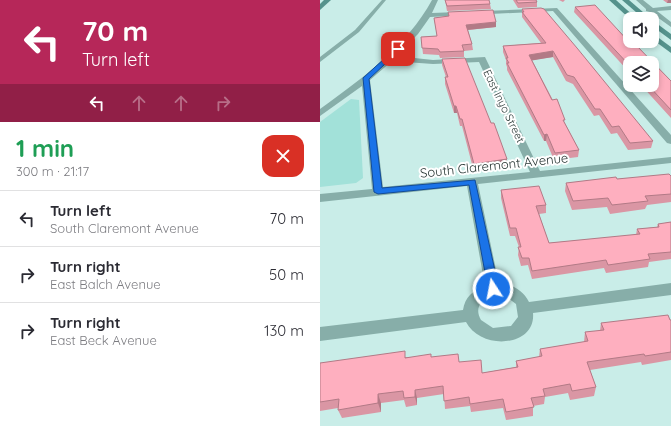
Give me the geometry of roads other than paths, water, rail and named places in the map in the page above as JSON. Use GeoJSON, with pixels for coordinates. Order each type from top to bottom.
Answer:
{"type":"FeatureCollection","features":[{"type":"Feature","properties":{"kind":"main road"},"geometry":{"type":"LineString","coordinates":[[320,8],[328,0]]}},
{"type":"Feature","properties":{"kind":"main road"},"geometry":{"type":"LineString","coordinates":[[612,0],[626,12]]}},
{"type":"Feature","properties":{"kind":"main road"},"geometry":{"type":"LineString","coordinates":[[625,0],[639,11]]}},
{"type":"Feature","properties":{"kind":"main road"},"geometry":{"type":"LineString","coordinates":[[659,28],[671,38]]}},
{"type":"Feature","properties":{"kind":"main road"},"geometry":{"type":"LineString","coordinates":[[659,40],[671,51]]}},
{"type":"Feature","properties":{"kind":"street"},"geometry":{"type":"LineString","coordinates":[[320,113],[366,78],[389,58],[407,40],[426,15],[435,0]]}},
{"type":"Feature","properties":{"kind":"street"},"geometry":{"type":"LineString","coordinates":[[639,0],[671,25]]}},
{"type":"Feature","properties":{"kind":"street"},"geometry":{"type":"LineString","coordinates":[[639,11],[671,8]]}},
{"type":"Feature","properties":{"kind":"street"},"geometry":{"type":"LineString","coordinates":[[426,15],[555,9],[671,141]]}},
{"type":"Feature","properties":{"kind":"street","name":"East Inyo Street"},"geometry":{"type":"LineString","coordinates":[[389,58],[433,62],[482,59],[537,175]]}},
{"type":"Feature","properties":{"kind":"street"},"geometry":{"type":"LineString","coordinates":[[366,78],[378,192]]}},
{"type":"Feature","properties":{"kind":"street","name":"South Claremont Avenue"},"geometry":{"type":"LineString","coordinates":[[320,198],[671,160]]}},
{"type":"Feature","properties":{"kind":"street"},"geometry":{"type":"LineString","coordinates":[[472,182],[493,289]]}},
{"type":"Feature","properties":{"kind":"street"},"geometry":{"type":"LineString","coordinates":[[493,289],[508,290],[516,294],[522,300],[526,308],[526,317],[522,325],[516,331],[506,335],[496,336],[479,330],[473,323],[470,315],[473,300],[479,294],[493,289]]}},
{"type":"Feature","properties":{"kind":"street"},"geometry":{"type":"LineString","coordinates":[[526,308],[671,289]]}},
{"type":"Feature","properties":{"kind":"street"},"geometry":{"type":"LineString","coordinates":[[320,334],[470,315]]}},
{"type":"Feature","properties":{"kind":"lane"},"geometry":{"type":"LineString","coordinates":[[320,60],[357,31],[384,0]]}}]}
